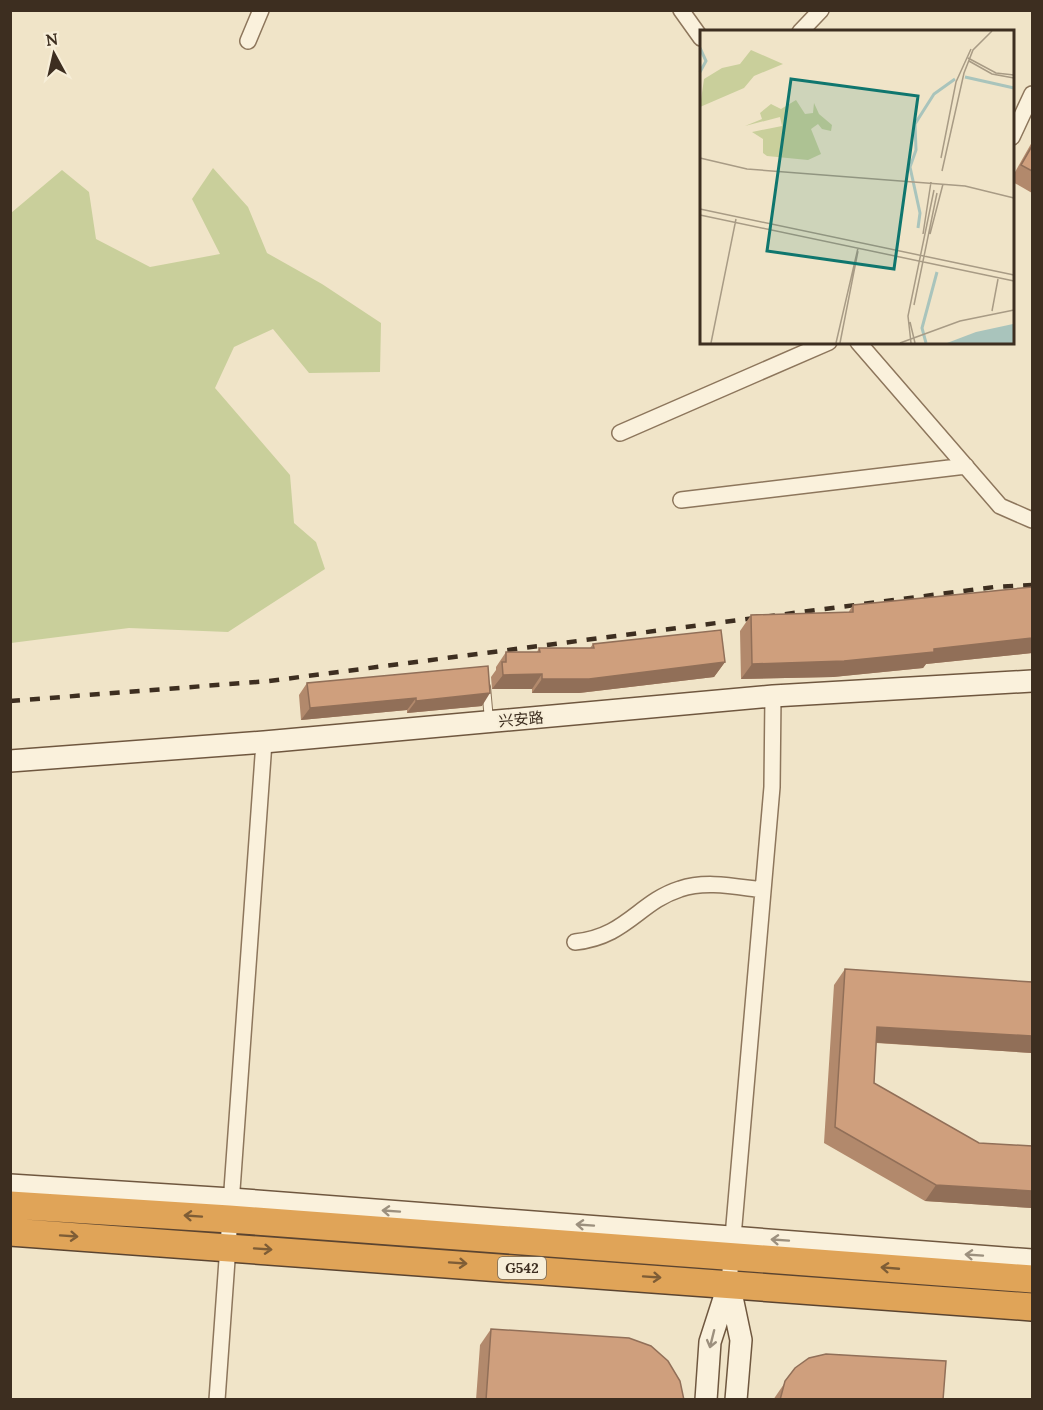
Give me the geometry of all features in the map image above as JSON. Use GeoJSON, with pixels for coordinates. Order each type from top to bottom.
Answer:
{"type":"FeatureCollection","features":[{"type":"Feature","properties":{"kind":"highway","name":"G542"},"geometry":{"type":"LineString","coordinates":[[10,1205],[230,1209],[733,1246],[1032,1279]]}},
{"type":"Feature","properties":{"kind":"highway","name":"G542"},"geometry":{"type":"LineString","coordinates":[[10,1232],[227,1246],[1032,1307]]}},
{"type":"Feature","properties":{"kind":"street"},"geometry":{"type":"LineString","coordinates":[[248,41],[261,10]]}},
{"type":"Feature","properties":{"kind":"street"},"geometry":{"type":"LineString","coordinates":[[681,10],[700,37]]}},
{"type":"Feature","properties":{"kind":"street"},"geometry":{"type":"LineString","coordinates":[[802,30],[821,10]]}},
{"type":"Feature","properties":{"kind":"street"},"geometry":{"type":"LineString","coordinates":[[1013,133],[1032,94]]}},
{"type":"Feature","properties":{"kind":"street"},"geometry":{"type":"LineString","coordinates":[[620,433],[824,344]]}},
{"type":"Feature","properties":{"kind":"street"},"geometry":{"type":"LineString","coordinates":[[860,344],[1000,506],[1032,520]]}},
{"type":"Feature","properties":{"kind":"street"},"geometry":{"type":"LineString","coordinates":[[681,500],[966,466]]}},
{"type":"Feature","properties":{"kind":"street","name":"兴安路"},"geometry":{"type":"LineString","coordinates":[[10,761],[264,742],[773,696],[1032,681]]}},
{"type":"Feature","properties":{"kind":"street"},"geometry":{"type":"LineString","coordinates":[[706,1400],[710,1342],[729,1283],[733,1246],[772,787],[773,696]]}},
{"type":"Feature","properties":{"kind":"street"},"geometry":{"type":"LineString","coordinates":[[217,1400],[264,742]]}},
{"type":"Feature","properties":{"kind":"street"},"geometry":{"type":"LineString","coordinates":[[574,942],[597,939],[680,889],[704,884],[763,890]]}},
{"type":"Feature","properties":{"kind":"street"},"geometry":{"type":"LineString","coordinates":[[10,1185],[230,1209]]}},
{"type":"Feature","properties":{"kind":"street"},"geometry":{"type":"LineString","coordinates":[[733,1246],[1032,1260]]}},
{"type":"Feature","properties":{"kind":"street"},"geometry":{"type":"LineString","coordinates":[[729,1283],[741,1340],[736,1400]]}},
{"type":"Feature","properties":{"kind":"lane"},"geometry":{"type":"LineString","coordinates":[[485,673],[490,722]]}},
{"type":"Feature","properties":{"kind":"green space"},"geometry":{"type":"Polygon","coordinates":[[[213,168],[248,207],[267,253],[322,284],[381,323],[380,372],[309,373],[273,329],[234,347],[215,388],[290,475],[294,523],[316,542],[325,569],[228,632],[129,628],[11,643],[11,213],[62,170],[89,192],[96,239],[150,267],[220,254],[192,199],[213,168]]]}},
{"type":"Feature","properties":{"kind":"building"},"geometry":{"type":"Polygon","coordinates":[[[1032,146],[1032,171],[1021,165],[1032,146]]]}},
{"type":"Feature","properties":{"kind":"building"},"geometry":{"type":"Polygon","coordinates":[[[1032,587],[1032,638],[934,649],[934,652],[844,661],[752,664],[751,615],[853,612],[853,605],[1032,587]]]}},
{"type":"Feature","properties":{"kind":"building"},"geometry":{"type":"Polygon","coordinates":[[[721,630],[725,662],[589,679],[542,679],[542,674],[503,675],[502,662],[506,662],[506,652],[540,652],[539,648],[594,648],[593,644],[721,630]]]}},
{"type":"Feature","properties":{"kind":"building"},"geometry":{"type":"Polygon","coordinates":[[[488,666],[490,693],[416,701],[416,698],[310,708],[307,683],[488,666]]]}},
{"type":"Feature","properties":{"kind":"building"},"geometry":{"type":"Polygon","coordinates":[[[845,969],[1032,982],[1032,1036],[877,1027],[874,1083],[979,1143],[1032,1146],[1032,1191],[936,1185],[835,1127],[845,969]]]}},
{"type":"Feature","properties":{"kind":"building"},"geometry":{"type":"Polygon","coordinates":[[[491,1329],[629,1338],[651,1346],[668,1361],[680,1381],[684,1400],[486,1400],[491,1329]]]}},
{"type":"Feature","properties":{"kind":"building"},"geometry":{"type":"Polygon","coordinates":[[[826,1354],[946,1361],[943,1400],[780,1400],[785,1381],[795,1368],[809,1358],[826,1354]]]}},
{"type":"Feature","properties":{"kind":"railway"},"geometry":{"type":"LineString","coordinates":[[10,701],[269,681],[994,587],[1032,585]]}}]}
